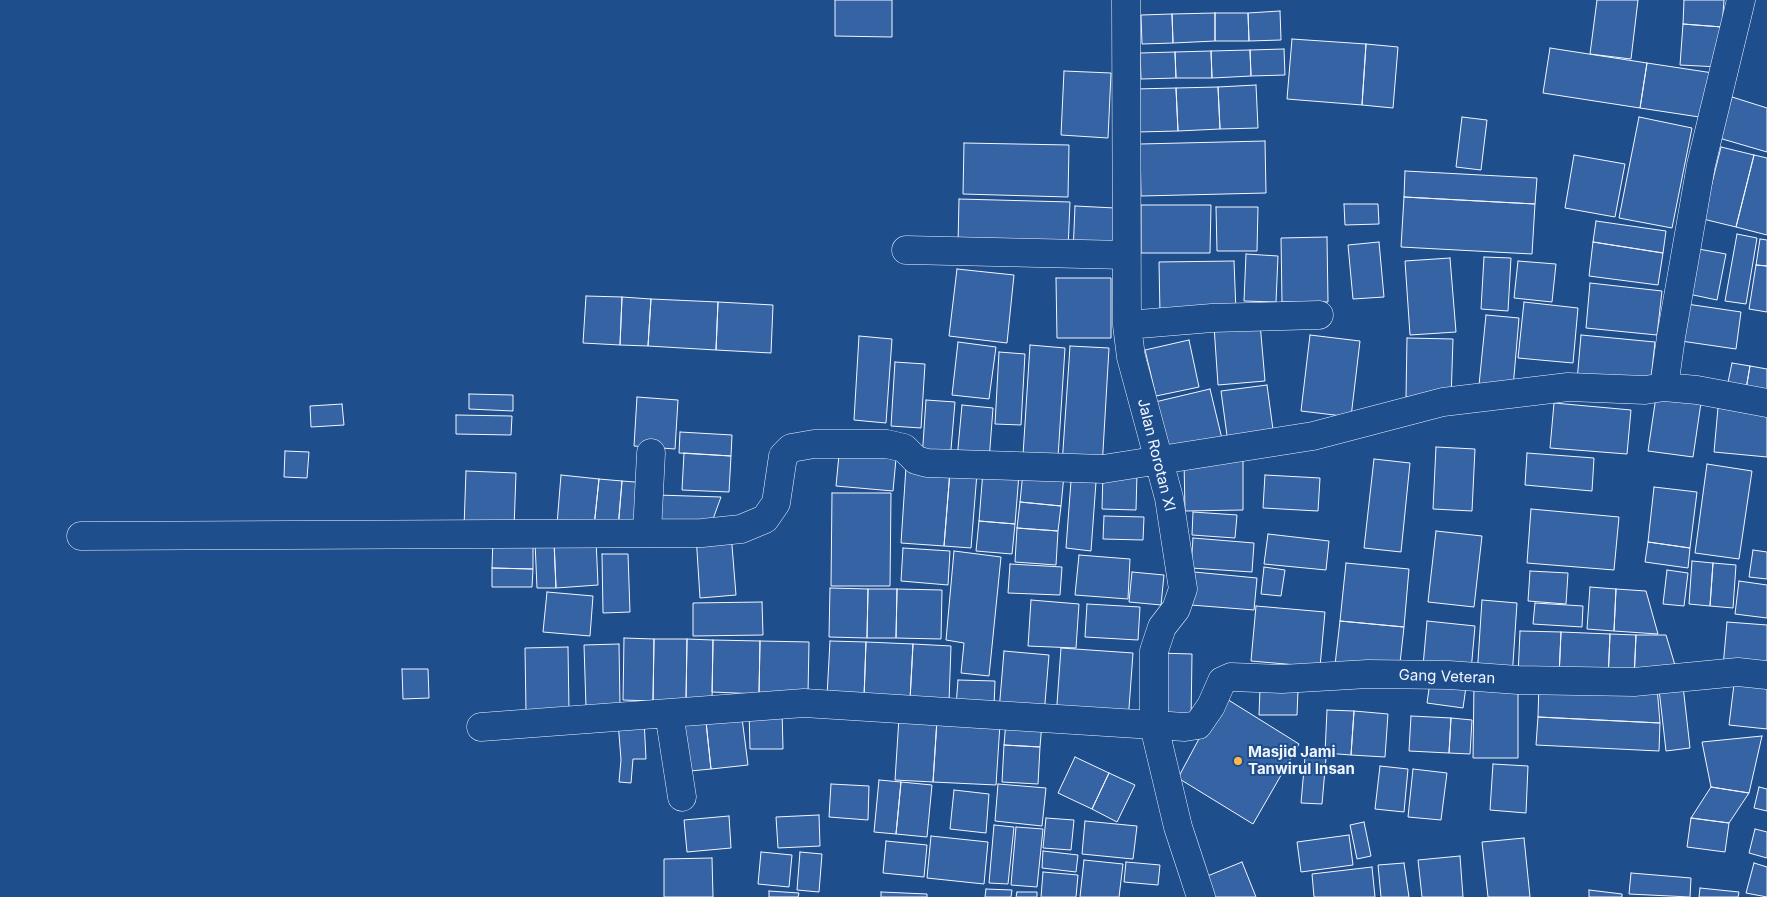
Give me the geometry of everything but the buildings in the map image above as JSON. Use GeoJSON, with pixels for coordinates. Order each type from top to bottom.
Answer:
{"type":"FeatureCollection","features":[{"type":"Feature","properties":{"kind":"street","name":"Jalan Rorotan XI"},"geometry":{"type":"LineString","coordinates":[[1126,0],[1127,325],[1131,357],[1169,498],[1182,589],[1176,610],[1162,628],[1154,652],[1154,726],[1178,827],[1201,897]]}},
{"type":"Feature","properties":{"kind":"street"},"geometry":{"type":"LineString","coordinates":[[1664,387],[1670,337],[1701,165],[1741,0]]}},
{"type":"Feature","properties":{"kind":"street"},"geometry":{"type":"LineString","coordinates":[[906,250],[1126,255]]}},
{"type":"Feature","properties":{"kind":"street"},"geometry":{"type":"LineString","coordinates":[[1127,325],[1212,318],[1318,315]]}},
{"type":"Feature","properties":{"kind":"street"},"geometry":{"type":"LineString","coordinates":[[81,536],[702,533],[741,529],[765,519],[776,503],[783,456],[790,448],[814,444],[887,444],[904,448],[916,460],[926,463],[1103,469],[1312,436],[1443,402],[1568,387],[1645,390],[1664,387],[1697,390],[1767,403]]}},
{"type":"Feature","properties":{"kind":"street"},"geometry":{"type":"LineString","coordinates":[[647,533],[651,453]]}},
{"type":"Feature","properties":{"kind":"street","name":"Gang Veteran"},"geometry":{"type":"LineString","coordinates":[[1154,726],[1185,727],[1198,725],[1211,706],[1222,681],[1231,677],[1282,679],[1404,675],[1634,682],[1738,672],[1767,675]]}},
{"type":"Feature","properties":{"kind":"street"},"geometry":{"type":"LineString","coordinates":[[481,727],[815,703],[1154,726]]}},
{"type":"Feature","properties":{"kind":"street"},"geometry":{"type":"LineString","coordinates":[[669,713],[682,797]]}},
{"type":"Feature","properties":{"kind":"place","name":"Masjid Jami Tanwirul Insan"},"geometry":{"type":"Point","coordinates":[1238,761]}}]}
